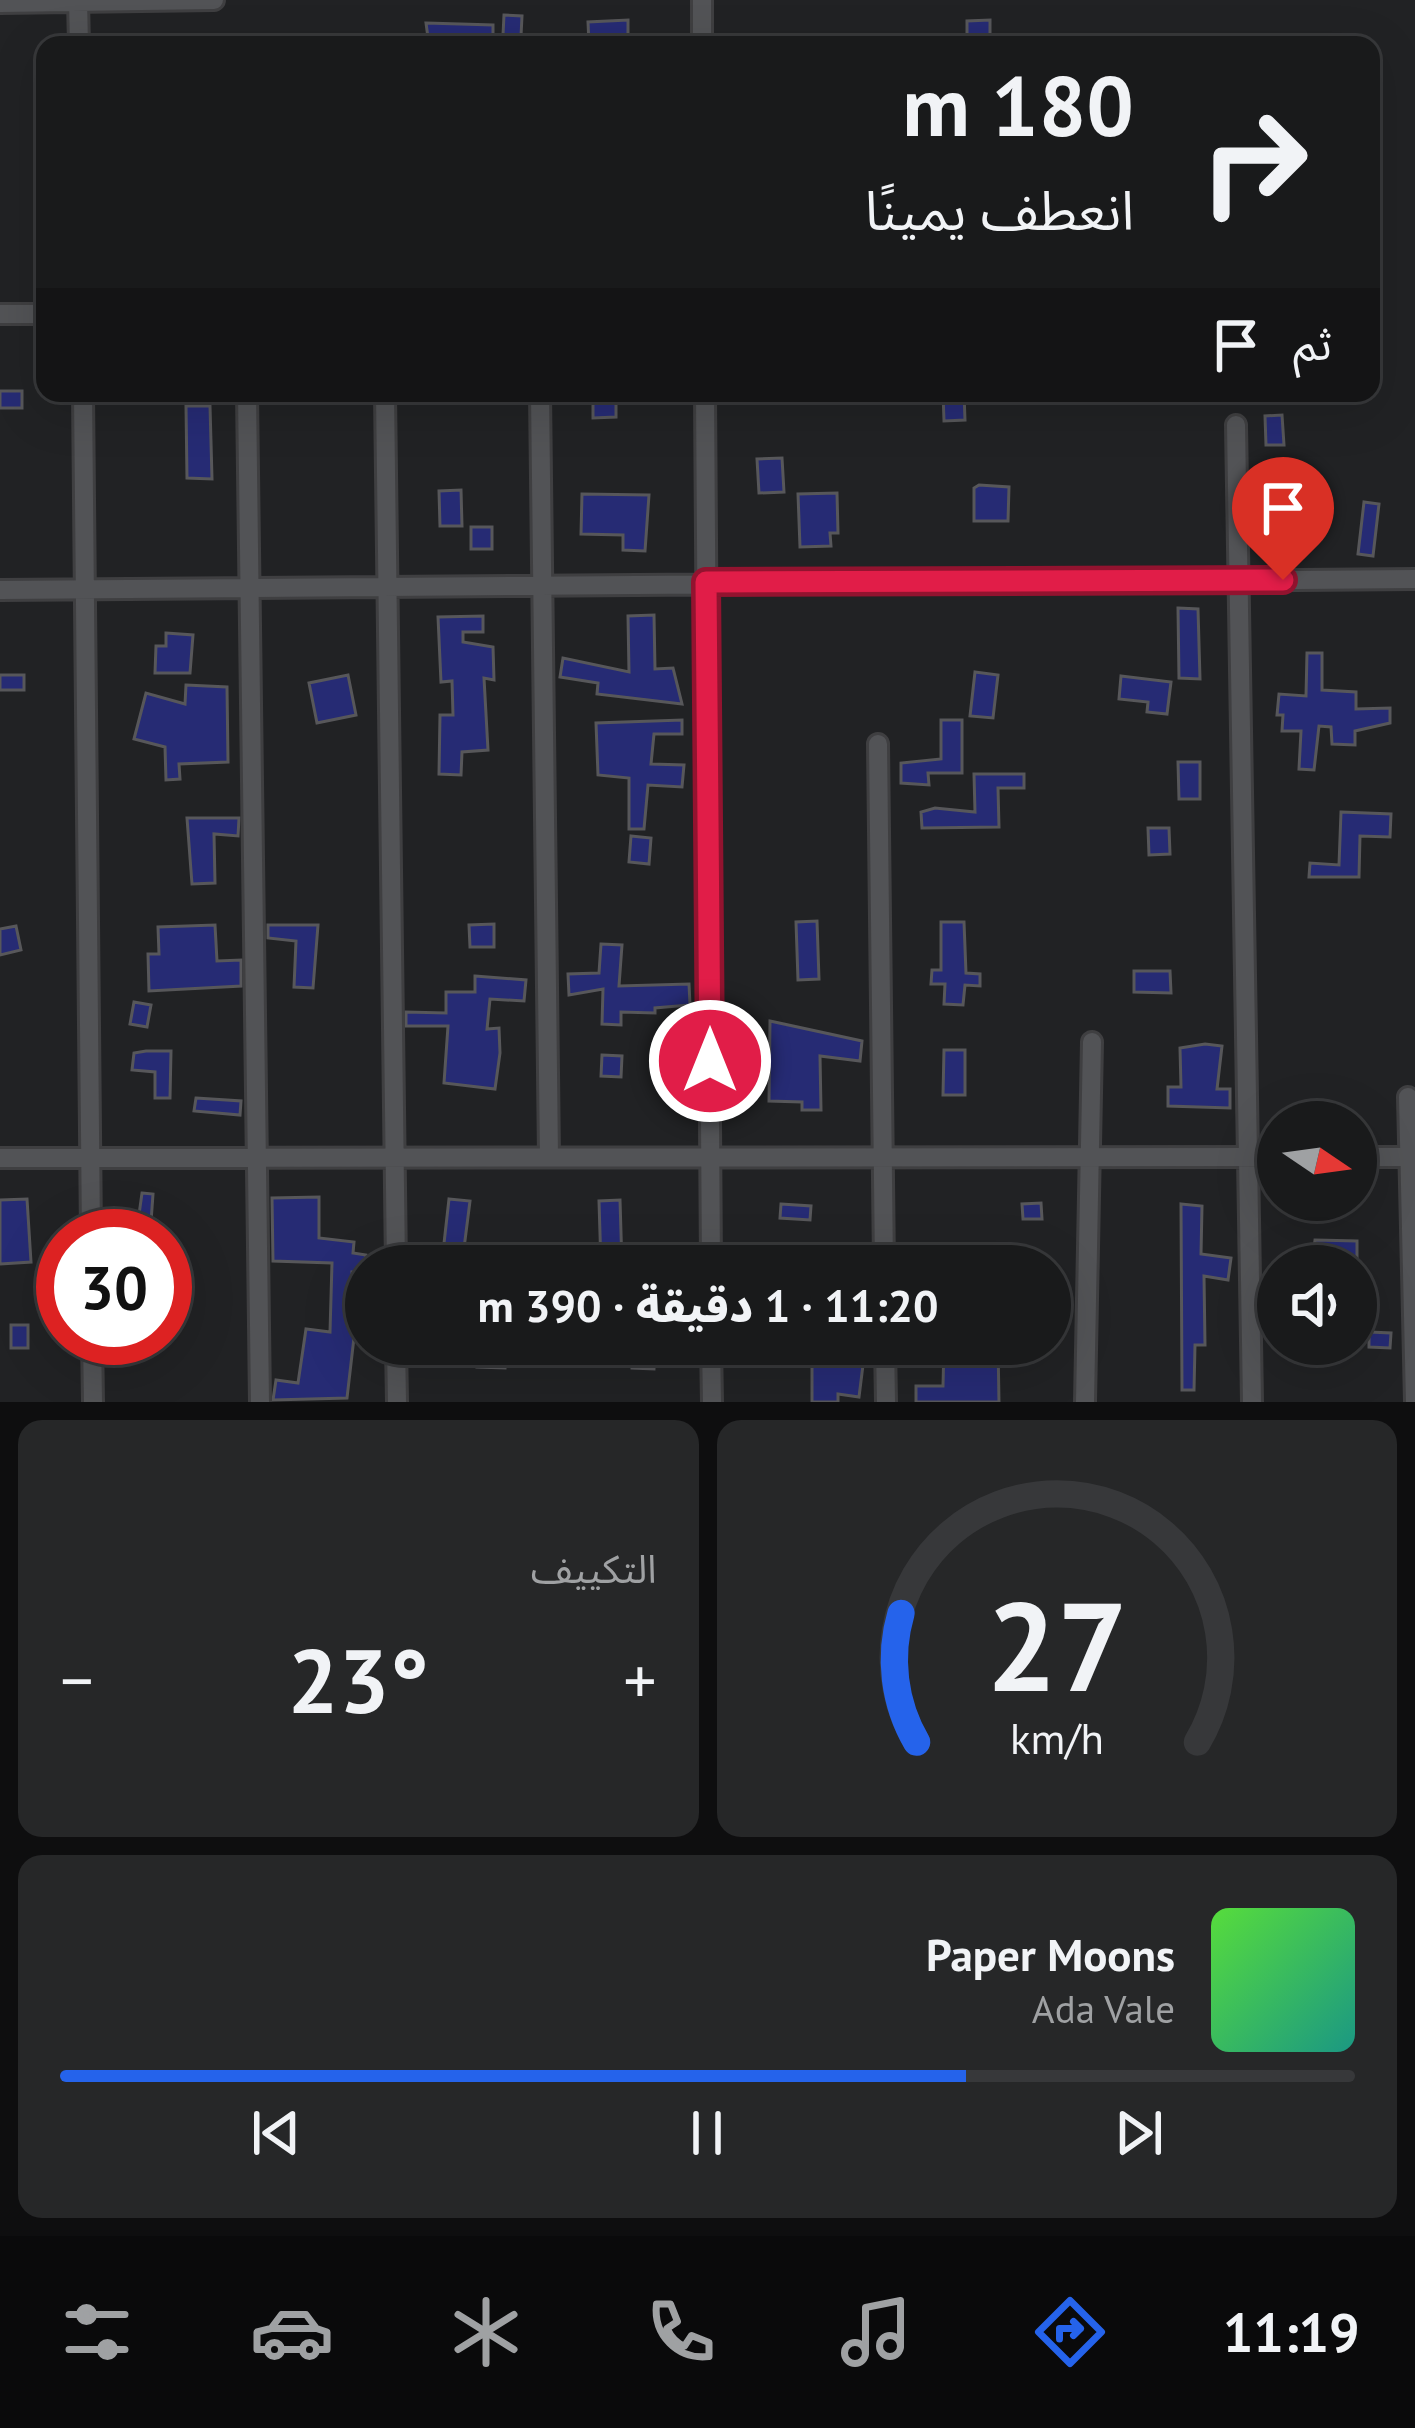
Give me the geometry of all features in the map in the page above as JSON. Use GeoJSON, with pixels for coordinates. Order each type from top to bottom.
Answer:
{"type":"FeatureCollection","features":[{"type":"Feature","properties":{"kind":"street"},"geometry":{"type":"LineString","coordinates":[[0,3],[214,0]]}},
{"type":"Feature","properties":{"kind":"street"},"geometry":{"type":"LineString","coordinates":[[702,0],[702,36]]}},
{"type":"Feature","properties":{"kind":"street"},"geometry":{"type":"LineString","coordinates":[[79,1],[79,36]]}},
{"type":"Feature","properties":{"kind":"street"},"geometry":{"type":"LineString","coordinates":[[0,314],[36,314]]}},
{"type":"Feature","properties":{"kind":"street"},"geometry":{"type":"LineString","coordinates":[[82,402],[91,1209]]}},
{"type":"Feature","properties":{"kind":"street"},"geometry":{"type":"LineString","coordinates":[[248,402],[260,1402]]}},
{"type":"Feature","properties":{"kind":"street"},"geometry":{"type":"LineString","coordinates":[[386,402],[395,1245]]}},
{"type":"Feature","properties":{"kind":"street"},"geometry":{"type":"LineString","coordinates":[[540,402],[549,1157]]}},
{"type":"Feature","properties":{"kind":"street"},"geometry":{"type":"LineString","coordinates":[[705,402],[711,1245]]}},
{"type":"Feature","properties":{"kind":"street"},"geometry":{"type":"LineString","coordinates":[[1236,424],[1252,1402]]}},
{"type":"Feature","properties":{"kind":"street"},"geometry":{"type":"LineString","coordinates":[[0,590],[1415,579]]}},
{"type":"Feature","properties":{"kind":"street"},"geometry":{"type":"LineString","coordinates":[[878,744],[884,1245]]}},
{"type":"Feature","properties":{"kind":"street"},"geometry":{"type":"LineString","coordinates":[[1085,1402],[1092,1042]]}},
{"type":"Feature","properties":{"kind":"street"},"geometry":{"type":"LineString","coordinates":[[1408,1097],[1415,1402]]}},
{"type":"Feature","properties":{"kind":"street"},"geometry":{"type":"LineString","coordinates":[[0,1158],[1257,1157]]}},
{"type":"Feature","properties":{"kind":"street"},"geometry":{"type":"LineString","coordinates":[[1377,1157],[1412,1157]]}},
{"type":"Feature","properties":{"kind":"street"},"geometry":{"type":"LineString","coordinates":[[92,1365],[93,1402]]}},
{"type":"Feature","properties":{"kind":"street"},"geometry":{"type":"LineString","coordinates":[[396,1365],[397,1402]]}},
{"type":"Feature","properties":{"kind":"street"},"geometry":{"type":"LineString","coordinates":[[711,1365],[712,1402]]}},
{"type":"Feature","properties":{"kind":"street"},"geometry":{"type":"LineString","coordinates":[[885,1365],[886,1402]]}},
{"type":"Feature","properties":{"kind":"building"},"geometry":{"type":"Polygon","coordinates":[[[504,15],[522,16],[521,36],[503,35],[504,15]]]}},
{"type":"Feature","properties":{"kind":"building"},"geometry":{"type":"Polygon","coordinates":[[[628,20],[628,36],[589,36],[588,22],[628,20]]]}},
{"type":"Feature","properties":{"kind":"building"},"geometry":{"type":"Polygon","coordinates":[[[990,20],[990,36],[967,36],[967,21],[990,20]]]}},
{"type":"Feature","properties":{"kind":"building"},"geometry":{"type":"Polygon","coordinates":[[[426,23],[493,25],[493,36],[428,36],[426,23]]]}},
{"type":"Feature","properties":{"kind":"building"},"geometry":{"type":"Polygon","coordinates":[[[0,391],[22,391],[22,408],[0,408],[0,391]]]}},
{"type":"Feature","properties":{"kind":"building"},"geometry":{"type":"Polygon","coordinates":[[[593,402],[616,402],[616,417],[593,418],[593,402]]]}},
{"type":"Feature","properties":{"kind":"building"},"geometry":{"type":"Polygon","coordinates":[[[943,402],[964,402],[965,420],[944,421],[943,402]]]}},
{"type":"Feature","properties":{"kind":"building"},"geometry":{"type":"Polygon","coordinates":[[[186,406],[210,406],[212,479],[187,478],[186,406]]]}},
{"type":"Feature","properties":{"kind":"building"},"geometry":{"type":"Polygon","coordinates":[[[1282,415],[1284,445],[1266,445],[1265,416],[1282,415]]]}},
{"type":"Feature","properties":{"kind":"building"},"geometry":{"type":"Polygon","coordinates":[[[782,458],[784,492],[759,493],[757,459],[782,458]]]}},
{"type":"Feature","properties":{"kind":"building"},"geometry":{"type":"Polygon","coordinates":[[[1009,487],[1008,521],[974,521],[974,488],[1009,487]]]}},
{"type":"Feature","properties":{"kind":"building"},"geometry":{"type":"Polygon","coordinates":[[[461,490],[462,526],[440,526],[439,491],[461,490]]]}},
{"type":"Feature","properties":{"kind":"building"},"geometry":{"type":"Polygon","coordinates":[[[837,493],[838,533],[830,533],[831,546],[800,547],[798,494],[837,493]]]}},
{"type":"Feature","properties":{"kind":"building"},"geometry":{"type":"Polygon","coordinates":[[[582,494],[649,495],[645,551],[623,550],[623,535],[581,534],[582,494]]]}},
{"type":"Feature","properties":{"kind":"building"},"geometry":{"type":"Polygon","coordinates":[[[1307,501],[1310,524],[1268,532],[1263,509],[1307,501]]]}},
{"type":"Feature","properties":{"kind":"building"},"geometry":{"type":"Polygon","coordinates":[[[1364,502],[1379,504],[1373,556],[1358,554],[1364,502]]]}},
{"type":"Feature","properties":{"kind":"building"},"geometry":{"type":"Polygon","coordinates":[[[471,527],[492,527],[492,549],[471,549],[471,527]]]}},
{"type":"Feature","properties":{"kind":"building"},"geometry":{"type":"Polygon","coordinates":[[[1178,608],[1198,609],[1200,679],[1179,678],[1178,608]]]}},
{"type":"Feature","properties":{"kind":"building"},"geometry":{"type":"Polygon","coordinates":[[[654,615],[655,669],[673,668],[682,704],[597,694],[598,683],[560,677],[563,658],[629,672],[628,616],[654,615]]]}},
{"type":"Feature","properties":{"kind":"building"},"geometry":{"type":"Polygon","coordinates":[[[483,616],[483,632],[463,632],[463,642],[493,647],[494,680],[484,678],[488,750],[462,752],[461,775],[439,774],[440,715],[453,715],[452,681],[441,682],[438,617],[483,616]]]}},
{"type":"Feature","properties":{"kind":"building"},"geometry":{"type":"Polygon","coordinates":[[[166,633],[193,635],[190,673],[155,673],[156,646],[166,646],[166,633]]]}},
{"type":"Feature","properties":{"kind":"building"},"geometry":{"type":"Polygon","coordinates":[[[1307,653],[1322,653],[1322,690],[1356,692],[1356,709],[1390,708],[1390,723],[1355,731],[1355,745],[1332,744],[1331,727],[1319,726],[1314,770],[1299,769],[1301,731],[1282,731],[1283,715],[1277,715],[1279,694],[1306,696],[1307,653]]]}},
{"type":"Feature","properties":{"kind":"building"},"geometry":{"type":"Polygon","coordinates":[[[975,672],[998,675],[993,718],[970,716],[975,672]]]}},
{"type":"Feature","properties":{"kind":"building"},"geometry":{"type":"Polygon","coordinates":[[[0,675],[24,675],[24,690],[0,690],[0,675]]]}},
{"type":"Feature","properties":{"kind":"building"},"geometry":{"type":"Polygon","coordinates":[[[348,675],[356,715],[317,723],[309,683],[348,675]]]}},
{"type":"Feature","properties":{"kind":"building"},"geometry":{"type":"Polygon","coordinates":[[[1121,676],[1171,682],[1167,714],[1147,712],[1148,702],[1119,699],[1121,676]]]}},
{"type":"Feature","properties":{"kind":"building"},"geometry":{"type":"Polygon","coordinates":[[[186,685],[227,687],[228,762],[179,764],[180,779],[166,780],[165,747],[134,739],[146,693],[185,704],[186,685]]]}},
{"type":"Feature","properties":{"kind":"building"},"geometry":{"type":"Polygon","coordinates":[[[682,720],[682,734],[654,734],[651,764],[684,765],[682,787],[648,785],[644,829],[629,829],[629,778],[598,775],[596,723],[682,720]]]}},
{"type":"Feature","properties":{"kind":"building"},"geometry":{"type":"Polygon","coordinates":[[[941,720],[962,720],[962,773],[928,773],[929,785],[901,783],[901,763],[941,759],[941,720]]]}},
{"type":"Feature","properties":{"kind":"building"},"geometry":{"type":"Polygon","coordinates":[[[1178,762],[1200,762],[1200,799],[1179,799],[1178,762]]]}},
{"type":"Feature","properties":{"kind":"building"},"geometry":{"type":"Polygon","coordinates":[[[974,774],[1024,774],[1024,788],[998,788],[999,827],[922,828],[921,812],[935,808],[975,812],[974,774]]]}},
{"type":"Feature","properties":{"kind":"building"},"geometry":{"type":"Polygon","coordinates":[[[1341,812],[1391,814],[1390,837],[1360,836],[1359,877],[1309,877],[1310,863],[1339,865],[1341,812]]]}},
{"type":"Feature","properties":{"kind":"building"},"geometry":{"type":"Polygon","coordinates":[[[187,818],[239,818],[238,836],[214,834],[215,883],[192,884],[187,818]]]}},
{"type":"Feature","properties":{"kind":"building"},"geometry":{"type":"Polygon","coordinates":[[[1148,828],[1169,828],[1170,854],[1149,855],[1148,828]]]}},
{"type":"Feature","properties":{"kind":"building"},"geometry":{"type":"Polygon","coordinates":[[[631,836],[651,838],[649,864],[629,862],[631,836]]]}},
{"type":"Feature","properties":{"kind":"building"},"geometry":{"type":"Polygon","coordinates":[[[817,921],[819,979],[798,980],[796,922],[817,921]]]}},
{"type":"Feature","properties":{"kind":"building"},"geometry":{"type":"Polygon","coordinates":[[[941,922],[964,922],[966,973],[980,974],[980,986],[965,985],[963,1005],[944,1004],[945,984],[931,984],[932,970],[941,970],[941,922]]]}},
{"type":"Feature","properties":{"kind":"building"},"geometry":{"type":"Polygon","coordinates":[[[494,924],[494,947],[470,947],[469,925],[494,924]]]}},
{"type":"Feature","properties":{"kind":"building"},"geometry":{"type":"Polygon","coordinates":[[[215,925],[217,961],[241,960],[241,986],[149,991],[148,954],[159,954],[158,927],[215,925]]]}},
{"type":"Feature","properties":{"kind":"building"},"geometry":{"type":"Polygon","coordinates":[[[268,925],[318,925],[313,988],[294,987],[296,941],[268,938],[268,925]]]}},
{"type":"Feature","properties":{"kind":"building"},"geometry":{"type":"Polygon","coordinates":[[[16,926],[21,950],[0,955],[0,929],[16,926]]]}},
{"type":"Feature","properties":{"kind":"building"},"geometry":{"type":"Polygon","coordinates":[[[601,944],[622,945],[619,986],[689,984],[690,1005],[655,1008],[655,1013],[621,1012],[621,1025],[602,1024],[603,989],[569,995],[568,974],[599,973],[601,944]]]}},
{"type":"Feature","properties":{"kind":"building"},"geometry":{"type":"Polygon","coordinates":[[[1134,971],[1170,971],[1171,993],[1134,992],[1134,971]]]}},
{"type":"Feature","properties":{"kind":"building"},"geometry":{"type":"Polygon","coordinates":[[[475,976],[526,980],[524,1001],[490,999],[487,1029],[499,1028],[495,1089],[444,1083],[448,1026],[406,1026],[406,1012],[446,1013],[446,992],[475,992],[475,976]]]}},
{"type":"Feature","properties":{"kind":"building"},"geometry":{"type":"Polygon","coordinates":[[[134,1002],[151,1005],[147,1027],[130,1024],[134,1002]]]}},
{"type":"Feature","properties":{"kind":"building"},"geometry":{"type":"Polygon","coordinates":[[[770,1021],[862,1041],[860,1061],[820,1056],[821,1110],[802,1110],[802,1102],[769,1101],[770,1021]]]}},
{"type":"Feature","properties":{"kind":"building"},"geometry":{"type":"Polygon","coordinates":[[[1222,1046],[1217,1089],[1230,1089],[1230,1108],[1168,1106],[1168,1087],[1181,1087],[1180,1048],[1222,1046]]]}},
{"type":"Feature","properties":{"kind":"building"},"geometry":{"type":"Polygon","coordinates":[[[944,1050],[965,1050],[965,1095],[943,1095],[944,1050]]]}},
{"type":"Feature","properties":{"kind":"building"},"geometry":{"type":"Polygon","coordinates":[[[171,1051],[170,1098],[155,1098],[155,1072],[132,1070],[134,1053],[171,1051]]]}},
{"type":"Feature","properties":{"kind":"building"},"geometry":{"type":"Polygon","coordinates":[[[602,1055],[622,1056],[621,1077],[601,1076],[602,1055]]]}},
{"type":"Feature","properties":{"kind":"building"},"geometry":{"type":"Polygon","coordinates":[[[196,1098],[241,1101],[240,1115],[194,1111],[196,1098]]]}},
{"type":"Feature","properties":{"kind":"building"},"geometry":{"type":"Polygon","coordinates":[[[142,1193],[153,1194],[152,1209],[140,1209],[142,1193]]]}},
{"type":"Feature","properties":{"kind":"building"},"geometry":{"type":"Polygon","coordinates":[[[319,1197],[319,1238],[354,1242],[345,1245],[345,1365],[351,1365],[347,1398],[273,1400],[276,1380],[298,1383],[306,1329],[330,1332],[332,1263],[273,1261],[272,1198],[319,1197]]]}},
{"type":"Feature","properties":{"kind":"building"},"geometry":{"type":"Polygon","coordinates":[[[27,1199],[31,1262],[0,1264],[0,1200],[27,1199]]]}},
{"type":"Feature","properties":{"kind":"building"},"geometry":{"type":"Polygon","coordinates":[[[449,1199],[470,1201],[464,1245],[444,1245],[449,1199]]]}},
{"type":"Feature","properties":{"kind":"building"},"geometry":{"type":"Polygon","coordinates":[[[620,1200],[621,1245],[600,1245],[599,1201],[620,1200]]]}},
{"type":"Feature","properties":{"kind":"building"},"geometry":{"type":"Polygon","coordinates":[[[1041,1203],[1042,1219],[1023,1219],[1022,1204],[1041,1203]]]}},
{"type":"Feature","properties":{"kind":"building"},"geometry":{"type":"Polygon","coordinates":[[[781,1204],[811,1206],[810,1220],[780,1218],[781,1204]]]}},
{"type":"Feature","properties":{"kind":"building"},"geometry":{"type":"Polygon","coordinates":[[[1181,1204],[1202,1206],[1201,1254],[1231,1258],[1228,1280],[1204,1276],[1205,1345],[1195,1345],[1194,1390],[1182,1390],[1181,1204]]]}},
{"type":"Feature","properties":{"kind":"building"},"geometry":{"type":"Polygon","coordinates":[[[1315,1240],[1357,1241],[1357,1245],[1314,1245],[1315,1240]]]}},
{"type":"Feature","properties":{"kind":"building"},"geometry":{"type":"Polygon","coordinates":[[[11,1325],[28,1325],[28,1348],[11,1348],[11,1325]]]}},
{"type":"Feature","properties":{"kind":"building"},"geometry":{"type":"Polygon","coordinates":[[[1377,1332],[1391,1333],[1390,1348],[1377,1347],[1377,1332]]]}},
{"type":"Feature","properties":{"kind":"building"},"geometry":{"type":"Polygon","coordinates":[[[812,1365],[863,1365],[859,1397],[838,1394],[838,1402],[812,1402],[812,1365]]]}},
{"type":"Feature","properties":{"kind":"building"},"geometry":{"type":"Polygon","coordinates":[[[944,1365],[998,1365],[999,1402],[916,1402],[916,1386],[943,1386],[944,1365]]]}},
{"type":"Feature","properties":{"kind":"route"},"geometry":{"type":"LineString","coordinates":[[710,1061],[706,582],[1283,580]]}}]}
